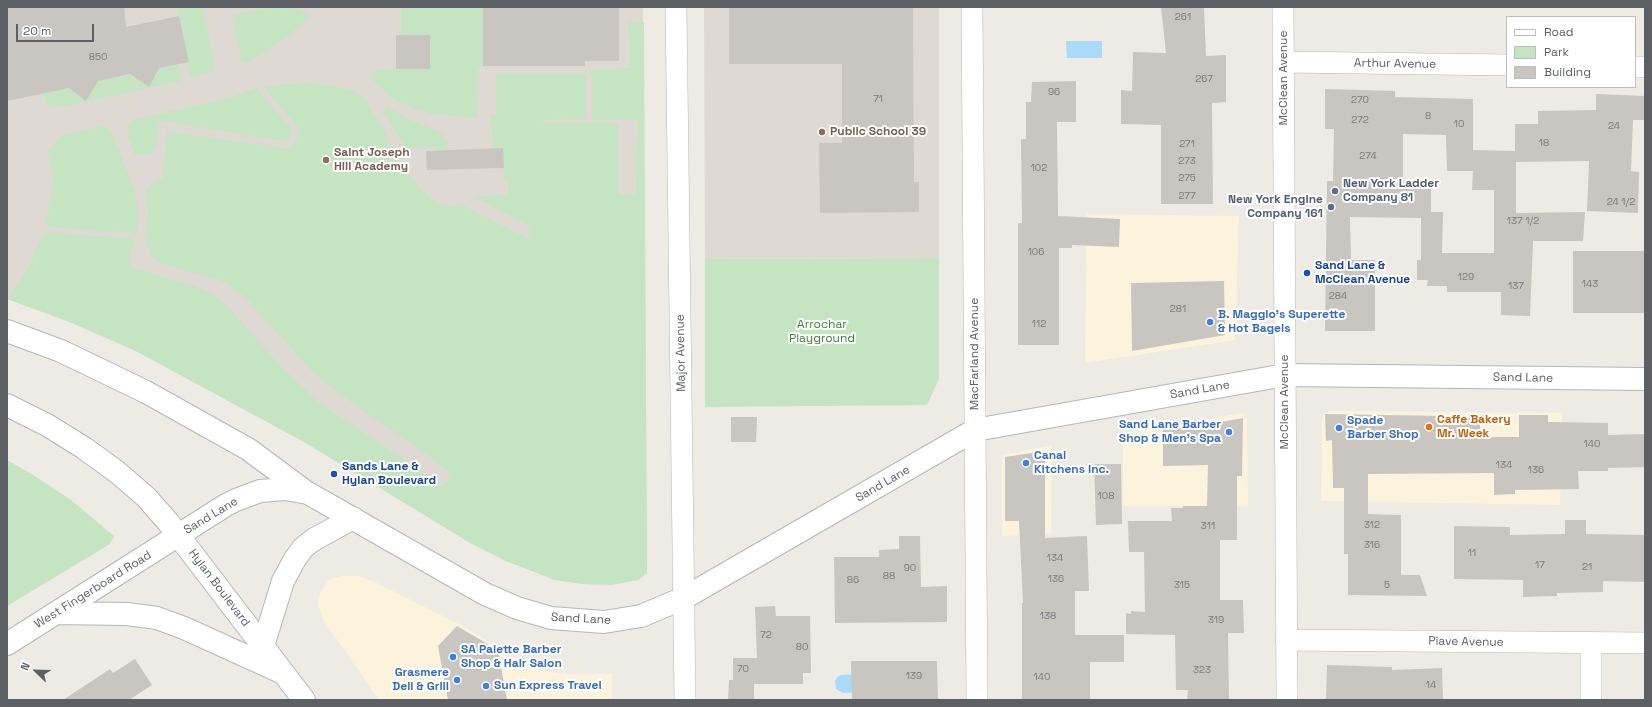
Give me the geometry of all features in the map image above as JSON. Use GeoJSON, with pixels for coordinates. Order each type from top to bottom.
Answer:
{"type":"FeatureCollection","features":[{"type":"Feature","properties":{"kind":"street","name":"Major Avenue"},"geometry":{"type":"LineString","coordinates":[[676,7],[685,700]]}},
{"type":"Feature","properties":{"kind":"street","name":"MacFarland Avenue"},"geometry":{"type":"LineString","coordinates":[[972,7],[977,700]]}},
{"type":"Feature","properties":{"kind":"street","name":"McClean Avenue"},"geometry":{"type":"LineString","coordinates":[[1283,7],[1287,700]]}},
{"type":"Feature","properties":{"kind":"street","name":"Arthur Avenue"},"geometry":{"type":"LineString","coordinates":[[1284,62],[1506,65]]}},
{"type":"Feature","properties":{"kind":"street"},"geometry":{"type":"LineString","coordinates":[[7,331],[61,351],[146,392],[248,449],[308,493]]}},
{"type":"Feature","properties":{"kind":"street","name":"Sand Lane"},"geometry":{"type":"LineString","coordinates":[[179,536],[226,505],[247,495],[260,491],[285,489],[308,493],[485,594],[517,608],[533,614],[569,620],[610,622],[641,616],[684,598],[974,430],[1285,375],[1645,379]]}},
{"type":"Feature","properties":{"kind":"street","name":"Hylan Boulevard"},"geometry":{"type":"LineString","coordinates":[[7,405],[66,436],[117,472],[146,497],[179,536],[304,700]]}},
{"type":"Feature","properties":{"kind":"street"},"geometry":{"type":"LineString","coordinates":[[263,646],[283,581],[295,558],[303,548],[313,540],[353,518]]}},
{"type":"Feature","properties":{"kind":"street","name":"West Fingerboard Road"},"geometry":{"type":"LineString","coordinates":[[7,644],[179,536]]}},
{"type":"Feature","properties":{"kind":"street"},"geometry":{"type":"LineString","coordinates":[[56,613],[127,614],[157,618],[184,628],[284,673]]}},
{"type":"Feature","properties":{"kind":"street","name":"Piave Avenue"},"geometry":{"type":"LineString","coordinates":[[1286,640],[1645,643]]}},
{"type":"Feature","properties":{"kind":"street"},"geometry":{"type":"LineString","coordinates":[[1590,700],[1591,643]]}},
{"type":"Feature","properties":{"kind":"shaded area","name":"Saint Joseph Hill Academy"},"geometry":{"type":"Polygon","coordinates":[[[7,7],[643,7],[647,573],[638,580],[611,585],[583,584],[555,580],[506,561],[472,544],[306,443],[136,351],[72,323],[7,299],[7,7]]]}},
{"type":"Feature","properties":{"kind":"shaded area","name":"Public School 39"},"geometry":{"type":"Polygon","coordinates":[[[704,7],[939,7],[939,258],[705,259],[704,7]]]}},
{"type":"Feature","properties":{"kind":"shaded area"},"geometry":{"type":"Polygon","coordinates":[[[1087,214],[1239,216],[1235,340],[1085,363],[1087,214]]]}},
{"type":"Feature","properties":{"kind":"shaded area"},"geometry":{"type":"Polygon","coordinates":[[[1330,411],[1562,413],[1560,505],[1321,501],[1322,418],[1325,413],[1330,411]]]}},
{"type":"Feature","properties":{"kind":"shaded area"},"geometry":{"type":"Polygon","coordinates":[[[1243,413],[1247,420],[1248,506],[1123,506],[1123,433],[1243,413]]]}},
{"type":"Feature","properties":{"kind":"shaded area"},"geometry":{"type":"Polygon","coordinates":[[[1052,445],[1051,534],[1002,536],[1002,455],[1052,445]]]}},
{"type":"Feature","properties":{"kind":"shaded area"},"geometry":{"type":"Polygon","coordinates":[[[341,576],[357,576],[373,581],[461,625],[528,666],[544,671],[567,674],[612,674],[612,700],[379,700],[322,618],[318,604],[320,593],[329,580],[341,576]]]}},
{"type":"Feature","properties":{"kind":"green space"},"geometry":{"type":"Polygon","coordinates":[[[203,7],[214,64],[212,72],[190,78],[187,62],[189,61],[178,8],[203,7]]]}},
{"type":"Feature","properties":{"kind":"green space"},"geometry":{"type":"Polygon","coordinates":[[[401,7],[483,7],[483,66],[478,67],[477,118],[433,114],[413,108],[392,98],[372,79],[372,73],[378,70],[430,68],[430,35],[401,35],[401,7]]]}},
{"type":"Feature","properties":{"kind":"green space"},"geometry":{"type":"Polygon","coordinates":[[[271,8],[296,9],[302,11],[310,17],[289,35],[255,58],[242,63],[232,14],[271,8]]]}},
{"type":"Feature","properties":{"kind":"green space","name":"Saint Joseph Hill Academy"},"geometry":{"type":"Polygon","coordinates":[[[628,22],[644,22],[647,573],[638,580],[611,585],[583,584],[555,580],[506,561],[472,544],[306,443],[136,351],[72,323],[8,299],[32,261],[41,237],[45,233],[132,238],[134,240],[129,262],[132,268],[194,286],[209,292],[220,299],[280,366],[318,402],[407,461],[430,480],[443,486],[449,481],[450,477],[447,471],[432,458],[340,394],[315,374],[246,298],[235,289],[220,280],[162,264],[150,255],[146,242],[148,211],[146,189],[163,178],[167,132],[291,148],[296,142],[299,129],[264,87],[283,84],[314,83],[347,89],[360,94],[364,98],[384,129],[390,148],[399,163],[406,173],[430,198],[439,204],[450,206],[458,204],[464,206],[529,239],[529,226],[476,198],[478,196],[508,195],[508,180],[504,180],[503,149],[494,149],[490,115],[496,115],[496,74],[586,74],[586,119],[543,120],[543,123],[618,123],[619,194],[636,194],[637,120],[592,120],[592,70],[630,68],[628,22]]]}},
{"type":"Feature","properties":{"kind":"green space"},"geometry":{"type":"Polygon","coordinates":[[[178,64],[181,81],[54,108],[47,105],[43,93],[69,88],[86,101],[98,81],[130,75],[149,87],[159,68],[178,64]]]}},
{"type":"Feature","properties":{"kind":"green space"},"geometry":{"type":"Polygon","coordinates":[[[256,88],[291,128],[292,131],[288,140],[283,141],[158,120],[156,149],[148,155],[135,155],[127,134],[129,125],[134,120],[229,98],[256,88]]]}},
{"type":"Feature","properties":{"kind":"green space"},"geometry":{"type":"Polygon","coordinates":[[[386,108],[389,108],[411,120],[442,133],[447,142],[447,150],[435,150],[434,147],[406,148],[384,113],[386,108]]]}},
{"type":"Feature","properties":{"kind":"green space"},"geometry":{"type":"Polygon","coordinates":[[[101,126],[109,129],[113,135],[135,191],[138,213],[136,233],[48,227],[46,223],[51,201],[53,179],[49,150],[61,136],[101,126]]]}},
{"type":"Feature","properties":{"kind":"green space","name":"Arrochar Playground"},"geometry":{"type":"Polygon","coordinates":[[[939,258],[939,379],[927,405],[705,407],[705,259],[939,258]]]}},
{"type":"Feature","properties":{"kind":"green space"},"geometry":{"type":"Polygon","coordinates":[[[7,460],[71,500],[114,536],[110,544],[7,606],[7,460]]]}},
{"type":"Feature","properties":{"kind":"water"},"geometry":{"type":"Polygon","coordinates":[[[1066,41],[1102,41],[1102,58],[1067,58],[1066,41]]]}},
{"type":"Feature","properties":{"kind":"water"},"geometry":{"type":"Polygon","coordinates":[[[863,674],[865,692],[843,693],[836,689],[835,681],[837,677],[841,675],[863,674]]]}},
{"type":"Feature","properties":{"kind":"building"},"geometry":{"type":"Polygon","coordinates":[[[7,7],[124,7],[126,27],[179,16],[189,62],[159,68],[149,87],[130,74],[98,81],[86,101],[69,88],[7,101],[7,7]]]}},
{"type":"Feature","properties":{"kind":"building"},"geometry":{"type":"Polygon","coordinates":[[[483,7],[619,7],[619,61],[585,61],[585,66],[483,66],[483,7]]]}},
{"type":"Feature","properties":{"kind":"building"},"geometry":{"type":"Polygon","coordinates":[[[729,7],[913,7],[914,182],[919,182],[919,212],[820,213],[819,143],[842,143],[842,64],[729,64],[729,7]]]}},
{"type":"Feature","properties":{"kind":"building"},"geometry":{"type":"Polygon","coordinates":[[[1161,7],[1204,7],[1206,56],[1226,55],[1226,102],[1212,103],[1213,204],[1161,204],[1161,125],[1121,124],[1121,90],[1132,91],[1133,52],[1166,53],[1161,7]]]}},
{"type":"Feature","properties":{"kind":"building"},"geometry":{"type":"Polygon","coordinates":[[[396,35],[430,35],[430,69],[396,69],[396,35]]]}},
{"type":"Feature","properties":{"kind":"building"},"geometry":{"type":"Polygon","coordinates":[[[1076,81],[1076,122],[1057,122],[1058,216],[1120,219],[1119,247],[1072,245],[1072,248],[1059,248],[1059,345],[1018,345],[1018,223],[1022,223],[1021,139],[1026,139],[1026,102],[1031,102],[1032,82],[1076,81]]]}},
{"type":"Feature","properties":{"kind":"building"},"geometry":{"type":"Polygon","coordinates":[[[1325,89],[1395,91],[1395,97],[1473,99],[1473,150],[1515,151],[1515,124],[1538,124],[1538,111],[1596,110],[1596,94],[1645,96],[1645,120],[1633,120],[1631,171],[1639,172],[1638,213],[1587,211],[1589,161],[1516,162],[1516,213],[1585,212],[1583,241],[1533,241],[1530,316],[1501,315],[1501,292],[1447,292],[1447,286],[1427,286],[1428,280],[1417,280],[1417,260],[1421,260],[1421,218],[1350,217],[1351,260],[1375,260],[1375,331],[1325,331],[1327,181],[1333,181],[1334,129],[1325,129],[1325,89]],[[1403,134],[1403,181],[1431,181],[1431,212],[1443,212],[1442,253],[1494,253],[1494,190],[1472,190],[1473,171],[1447,171],[1446,135],[1403,134]]]}},
{"type":"Feature","properties":{"kind":"building"},"geometry":{"type":"Polygon","coordinates":[[[503,148],[504,168],[427,170],[426,151],[503,148]]]}},
{"type":"Feature","properties":{"kind":"building"},"geometry":{"type":"Polygon","coordinates":[[[1573,251],[1645,251],[1645,313],[1573,313],[1573,251]]]}},
{"type":"Feature","properties":{"kind":"building"},"geometry":{"type":"Polygon","coordinates":[[[1224,281],[1225,335],[1132,351],[1131,283],[1224,281]]]}},
{"type":"Feature","properties":{"kind":"building"},"geometry":{"type":"Polygon","coordinates":[[[1325,414],[1480,418],[1480,437],[1519,437],[1519,415],[1548,415],[1548,422],[1608,423],[1608,435],[1645,434],[1645,467],[1608,468],[1608,471],[1578,471],[1579,489],[1515,490],[1515,494],[1494,495],[1494,473],[1368,474],[1368,514],[1401,515],[1401,575],[1420,575],[1427,596],[1348,595],[1348,554],[1344,554],[1344,488],[1333,488],[1332,440],[1326,441],[1325,414]]]}},
{"type":"Feature","properties":{"kind":"building"},"geometry":{"type":"Polygon","coordinates":[[[731,417],[757,417],[756,442],[731,442],[731,417]]]}},
{"type":"Feature","properties":{"kind":"building"},"geometry":{"type":"Polygon","coordinates":[[[1243,418],[1242,476],[1237,476],[1237,540],[1220,540],[1220,600],[1243,600],[1244,633],[1228,633],[1229,700],[1187,700],[1188,690],[1176,690],[1175,635],[1126,634],[1126,613],[1131,614],[1131,611],[1145,612],[1144,552],[1129,552],[1128,521],[1172,521],[1171,508],[1183,508],[1183,506],[1207,506],[1208,465],[1163,466],[1163,430],[1189,426],[1189,428],[1243,418]]]}},
{"type":"Feature","properties":{"kind":"building"},"geometry":{"type":"Polygon","coordinates":[[[1045,451],[1045,538],[1087,536],[1089,591],[1075,591],[1075,635],[1124,635],[1124,662],[1090,662],[1090,700],[1022,700],[1023,603],[1019,521],[1005,521],[1005,457],[1045,451]]]}},
{"type":"Feature","properties":{"kind":"building"},"geometry":{"type":"Polygon","coordinates":[[[1094,464],[1121,464],[1122,524],[1096,525],[1094,464]]]}},
{"type":"Feature","properties":{"kind":"building"},"geometry":{"type":"Polygon","coordinates":[[[1565,520],[1586,520],[1586,534],[1645,535],[1645,582],[1603,581],[1603,592],[1557,593],[1557,596],[1523,597],[1523,580],[1454,579],[1454,526],[1510,527],[1510,535],[1565,534],[1565,520]]]}},
{"type":"Feature","properties":{"kind":"building"},"geometry":{"type":"Polygon","coordinates":[[[899,536],[920,536],[921,587],[947,586],[947,622],[835,623],[834,557],[879,557],[879,550],[899,549],[899,536]]]}},
{"type":"Feature","properties":{"kind":"building"},"geometry":{"type":"Polygon","coordinates":[[[775,606],[776,616],[810,616],[811,673],[803,673],[803,684],[754,684],[754,700],[728,700],[729,680],[733,680],[733,658],[757,658],[755,607],[775,606]]]}},
{"type":"Feature","properties":{"kind":"building"},"geometry":{"type":"Polygon","coordinates":[[[457,626],[498,650],[507,700],[448,700],[438,646],[457,626]]]}},
{"type":"Feature","properties":{"kind":"building"},"geometry":{"type":"Polygon","coordinates":[[[135,659],[152,685],[129,700],[63,700],[110,669],[113,673],[135,659]]]}},
{"type":"Feature","properties":{"kind":"building"},"geometry":{"type":"Polygon","coordinates":[[[851,661],[937,661],[938,700],[852,700],[851,661]]]}},
{"type":"Feature","properties":{"kind":"building"},"geometry":{"type":"Polygon","coordinates":[[[1327,665],[1392,667],[1392,670],[1442,668],[1443,700],[1326,700],[1327,665]]]}},
{"type":"Feature","properties":{"kind":"place","name":"Public School 39"},"geometry":{"type":"Point","coordinates":[822,132]}},
{"type":"Feature","properties":{"kind":"place","name":"Saint Joseph Hill Academy"},"geometry":{"type":"Point","coordinates":[326,160]}},
{"type":"Feature","properties":{"kind":"place","name":"New York Ladder Company 81"},"geometry":{"type":"Point","coordinates":[1335,191]}},
{"type":"Feature","properties":{"kind":"place","name":"New York Engine Company 161"},"geometry":{"type":"Point","coordinates":[1331,207]}},
{"type":"Feature","properties":{"kind":"place","name":"Sand Lane & McClean Avenue"},"geometry":{"type":"Point","coordinates":[1307,273]}},
{"type":"Feature","properties":{"kind":"place","name":"B. Maggio's Superette & Hot Bagels"},"geometry":{"type":"Point","coordinates":[1210,322]}},
{"type":"Feature","properties":{"kind":"place","name":"Caffe Bakery Mr. Week"},"geometry":{"type":"Point","coordinates":[1429,427]}},
{"type":"Feature","properties":{"kind":"place","name":"Spade Barber Shop"},"geometry":{"type":"Point","coordinates":[1339,428]}},
{"type":"Feature","properties":{"kind":"place","name":"Sand Lane Barber Shop & Men's Spa"},"geometry":{"type":"Point","coordinates":[1229,432]}},
{"type":"Feature","properties":{"kind":"place","name":"Canal Kitchens Inc."},"geometry":{"type":"Point","coordinates":[1026,463]}},
{"type":"Feature","properties":{"kind":"place","name":"Sands Lane & Hylan Boulevard"},"geometry":{"type":"Point","coordinates":[334,474]}},
{"type":"Feature","properties":{"kind":"place","name":"SA Palette Barber Shop & Hair Salon"},"geometry":{"type":"Point","coordinates":[453,657]}},
{"type":"Feature","properties":{"kind":"place","name":"Grasmere Deli & Grill"},"geometry":{"type":"Point","coordinates":[457,680]}},
{"type":"Feature","properties":{"kind":"place","name":"Sun Express Travel"},"geometry":{"type":"Point","coordinates":[486,686]}}]}
